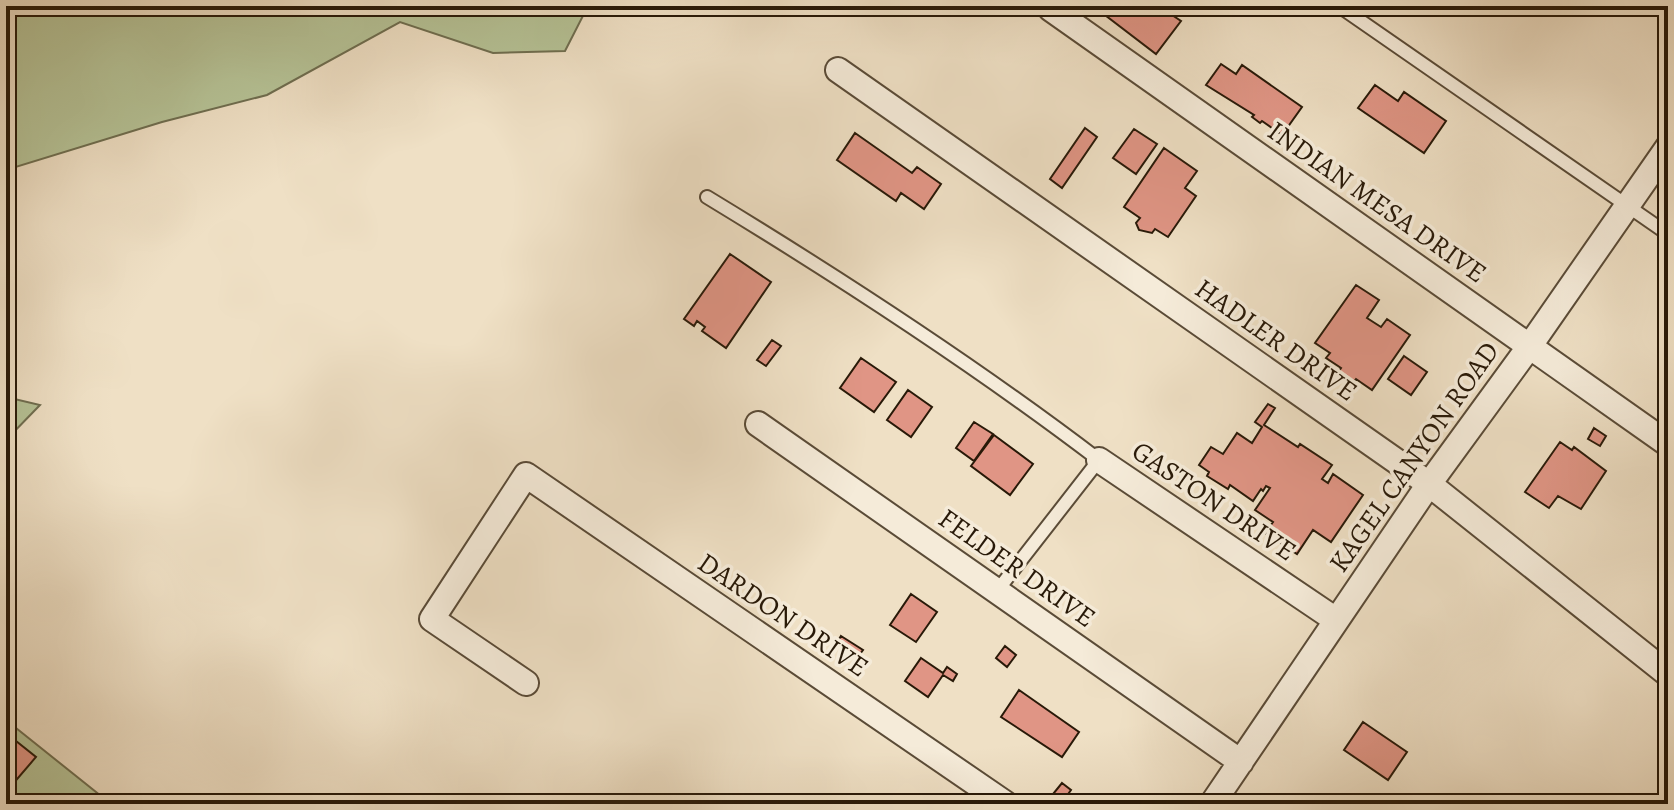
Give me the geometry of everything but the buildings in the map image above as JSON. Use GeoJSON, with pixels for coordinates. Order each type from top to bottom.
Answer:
{"type":"FeatureCollection","features":[{"type":"Feature","properties":{"kind":"street","name":"INDIAN MESA DRIVE"},"geometry":{"type":"LineString","coordinates":[[1051,9],[1668,444]]}},
{"type":"Feature","properties":{"kind":"street","name":"HADLER DRIVE"},"geometry":{"type":"LineString","coordinates":[[838,70],[1429,484],[1668,674]]}},
{"type":"Feature","properties":{"kind":"street","name":"KAGEL CANYON ROAD"},"geometry":{"type":"LineString","coordinates":[[1212,804],[1429,484],[1668,147]]}},
{"type":"Feature","properties":{"kind":"street","name":"FELDER DRIVE"},"geometry":{"type":"LineString","coordinates":[[758,424],[1241,762]]}},
{"type":"Feature","properties":{"kind":"street","name":"GASTON DRIVE"},"geometry":{"type":"LineString","coordinates":[[1099,460],[1336,620]]}},
{"type":"Feature","properties":{"kind":"street","name":"DARDON DRIVE"},"geometry":{"type":"LineString","coordinates":[[526,683],[432,619],[526,475],[1006,804]]}},
{"type":"Feature","properties":{"kind":"lane"},"geometry":{"type":"LineString","coordinates":[[1339,6],[1668,234]]}},
{"type":"Feature","properties":{"kind":"lane"},"geometry":{"type":"LineString","coordinates":[[707,197],[841,278],[1011,393],[1099,460],[997,591]]}},
{"type":"Feature","properties":{"kind":"green space"},"geometry":{"type":"Polygon","coordinates":[[[6,6],[588,6],[565,51],[493,53],[400,22],[267,95],[162,122],[6,170],[6,6]]]}},
{"type":"Feature","properties":{"kind":"green space"},"geometry":{"type":"Polygon","coordinates":[[[6,397],[40,405],[6,440],[6,397]]]}},
{"type":"Feature","properties":{"kind":"green space"},"geometry":{"type":"Polygon","coordinates":[[[6,720],[111,804],[6,804],[6,720]]]}}]}
